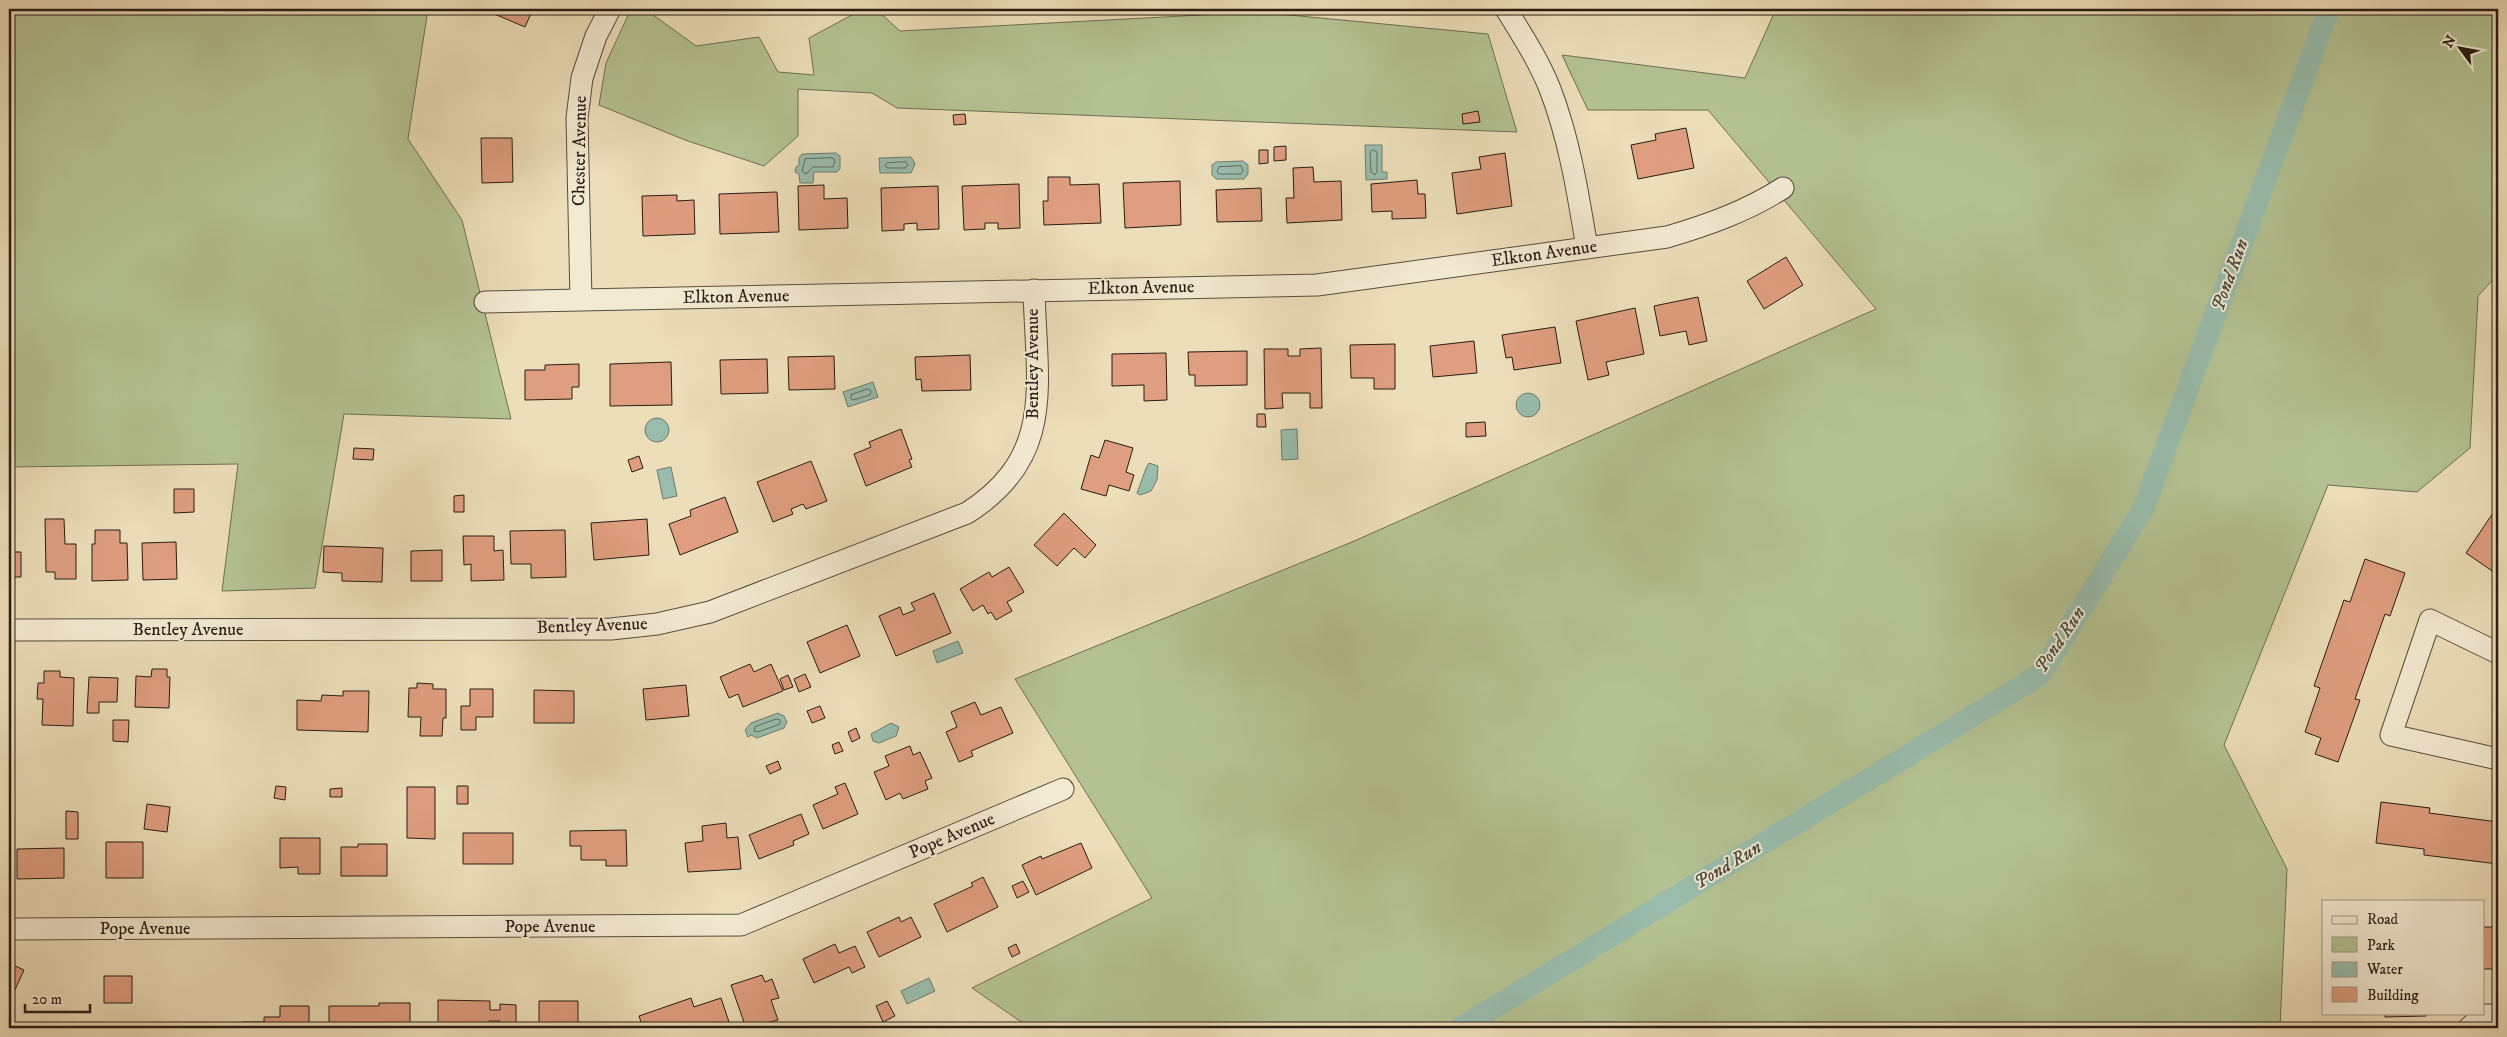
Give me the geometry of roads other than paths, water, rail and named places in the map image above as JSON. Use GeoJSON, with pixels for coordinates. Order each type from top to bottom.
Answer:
{"type":"FeatureCollection","features":[{"type":"Feature","properties":{"kind":"street","name":"Chester Avenue"},"geometry":{"type":"LineString","coordinates":[[581,300],[577,118],[582,78],[596,36],[610,9]]}},
{"type":"Feature","properties":{"kind":"street"},"geometry":{"type":"LineString","coordinates":[[1506,9],[1530,47],[1549,87],[1564,130],[1573,163],[1588,248]]}},
{"type":"Feature","properties":{"kind":"street","name":"Elkton Avenue"},"geometry":{"type":"LineString","coordinates":[[485,302],[1317,285],[1667,237],[1706,226],[1737,214],[1783,188]]}},
{"type":"Feature","properties":{"kind":"street","name":"Bentley Avenue"},"geometry":{"type":"LineString","coordinates":[[9,630],[611,629],[658,624],[710,612],[967,513],[988,500],[1005,484],[1020,464],[1027,448],[1036,414],[1034,290]]}},
{"type":"Feature","properties":{"kind":"street"},"geometry":{"type":"LineString","coordinates":[[2498,653],[2430,620],[2391,735],[2498,759]]}},
{"type":"Feature","properties":{"kind":"street","name":"Pope Avenue"},"geometry":{"type":"LineString","coordinates":[[9,929],[741,926],[1063,789]]}},
{"type":"Feature","properties":{"kind":"street"},"geometry":{"type":"LineString","coordinates":[[2468,1028],[2483,1015],[2498,1015]]}},
{"type":"Feature","properties":{"kind":"water"},"geometry":{"type":"Polygon","coordinates":[[[1365,145],[1382,145],[1382,172],[1387,172],[1387,179],[1366,180],[1365,145]]]}},
{"type":"Feature","properties":{"kind":"water"},"geometry":{"type":"Polygon","coordinates":[[[836,153],[840,156],[840,169],[837,172],[814,172],[813,183],[800,183],[799,174],[795,172],[802,154],[836,153]]]}},
{"type":"Feature","properties":{"kind":"water"},"geometry":{"type":"Polygon","coordinates":[[[911,157],[915,164],[911,173],[880,173],[879,158],[911,157]]]}},
{"type":"Feature","properties":{"kind":"water"},"geometry":{"type":"Polygon","coordinates":[[[1243,161],[1248,165],[1248,174],[1244,179],[1216,179],[1212,175],[1212,165],[1216,162],[1243,161]]]}},
{"type":"Feature","properties":{"kind":"water"},"geometry":{"type":"Polygon","coordinates":[[[873,382],[878,397],[848,407],[843,392],[873,382]]]}},
{"type":"Feature","properties":{"kind":"water"},"geometry":{"type":"Polygon","coordinates":[[[1528,393],[1533,394],[1539,400],[1539,410],[1533,416],[1528,417],[1523,416],[1517,410],[1516,405],[1517,400],[1523,394],[1528,393]]]}},
{"type":"Feature","properties":{"kind":"water"},"geometry":{"type":"Polygon","coordinates":[[[657,418],[665,422],[669,430],[665,438],[657,442],[649,438],[645,430],[649,422],[657,418]]]}},
{"type":"Feature","properties":{"kind":"water"},"geometry":{"type":"Polygon","coordinates":[[[1297,429],[1298,459],[1282,460],[1281,430],[1297,429]]]}},
{"type":"Feature","properties":{"kind":"water"},"geometry":{"type":"Polygon","coordinates":[[[1149,463],[1158,466],[1157,480],[1151,491],[1140,495],[1137,493],[1149,463]]]}},
{"type":"Feature","properties":{"kind":"water"},"geometry":{"type":"Polygon","coordinates":[[[671,467],[677,496],[663,499],[657,470],[671,467]]]}},
{"type":"Feature","properties":{"kind":"water"},"geometry":{"type":"Polygon","coordinates":[[[958,641],[963,653],[937,663],[933,651],[958,641]]]}},
{"type":"Feature","properties":{"kind":"water"},"geometry":{"type":"Polygon","coordinates":[[[778,713],[784,716],[787,722],[784,728],[757,738],[751,735],[748,737],[745,730],[751,723],[778,713]]]}},
{"type":"Feature","properties":{"kind":"water"},"geometry":{"type":"Polygon","coordinates":[[[891,723],[899,727],[896,736],[879,743],[873,741],[871,734],[891,723]]]}},
{"type":"Feature","properties":{"kind":"water"},"geometry":{"type":"Polygon","coordinates":[[[929,978],[935,991],[907,1004],[901,991],[929,978]]]}},
{"type":"Feature","properties":{"kind":"waterway","name":"Pond Run"},"geometry":{"type":"LineString","coordinates":[[1460,1028],[2040,675],[2143,509],[2329,9]]}}]}
